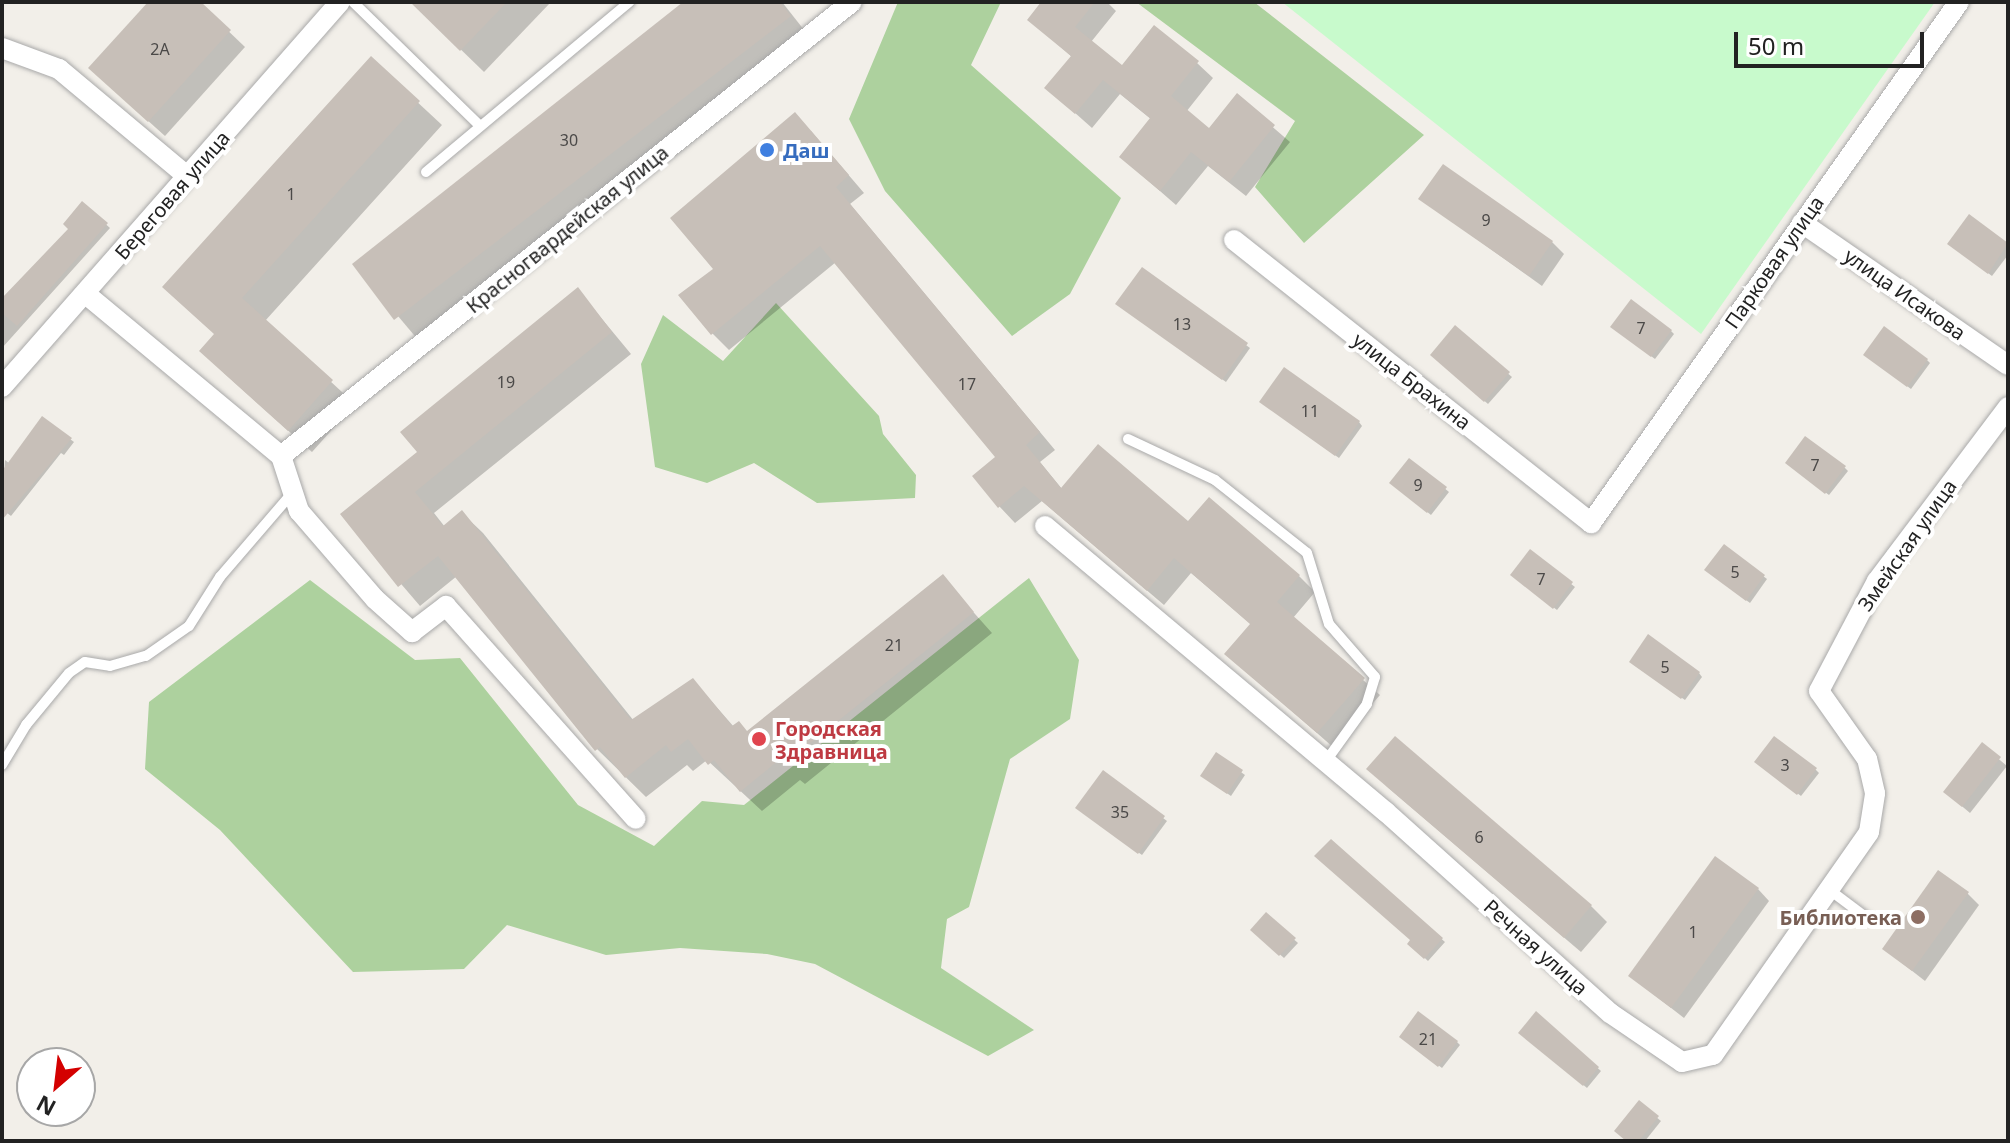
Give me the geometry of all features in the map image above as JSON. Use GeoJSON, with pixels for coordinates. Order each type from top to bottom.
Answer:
{"type":"FeatureCollection","features":[{"type":"Feature","properties":{"kind":"street","name":"Береговая улица"},"geometry":{"type":"LineString","coordinates":[[2,387],[87,295],[340,2]]}},
{"type":"Feature","properties":{"kind":"street","name":"Красногвардейская улица"},"geometry":{"type":"LineString","coordinates":[[281,456],[852,2]]}},
{"type":"Feature","properties":{"kind":"street","name":"Парковая улица"},"geometry":{"type":"LineString","coordinates":[[1591,523],[1959,2]]}},
{"type":"Feature","properties":{"kind":"street"},"geometry":{"type":"LineString","coordinates":[[2,48],[59,69],[187,176]]}},
{"type":"Feature","properties":{"kind":"street","name":"улица Исакова"},"geometry":{"type":"LineString","coordinates":[[1802,223],[2008,365]]}},
{"type":"Feature","properties":{"kind":"street","name":"улица Брахина"},"geometry":{"type":"LineString","coordinates":[[1234,240],[1591,523]]}},
{"type":"Feature","properties":{"kind":"street"},"geometry":{"type":"LineString","coordinates":[[87,295],[281,456],[299,511],[375,599],[412,632],[446,606],[636,819]]}},
{"type":"Feature","properties":{"kind":"street","name":"Змейская улица"},"geometry":{"type":"LineString","coordinates":[[1819,691],[1877,581],[2008,407]]}},
{"type":"Feature","properties":{"kind":"street","name":"Речная улица"},"geometry":{"type":"LineString","coordinates":[[1045,526],[1326,761],[1610,1013],[1682,1062],[1713,1055],[1831,891],[1869,832],[1875,793],[1867,759],[1819,691]]}},
{"type":"Feature","properties":{"kind":"lane"},"geometry":{"type":"LineString","coordinates":[[353,2],[479,125]]}},
{"type":"Feature","properties":{"kind":"lane"},"geometry":{"type":"LineString","coordinates":[[426,172],[629,2]]}},
{"type":"Feature","properties":{"kind":"lane"},"geometry":{"type":"LineString","coordinates":[[1128,439],[1215,480],[1307,553],[1329,624],[1375,677],[1367,704],[1326,761]]}},
{"type":"Feature","properties":{"kind":"lane"},"geometry":{"type":"LineString","coordinates":[[2,765],[26,725],[77,667],[85,662],[110,666],[146,656],[189,626],[220,577],[293,492]]}},
{"type":"Feature","properties":{"kind":"lane"},"geometry":{"type":"LineString","coordinates":[[1831,891],[1867,918]]}},
{"type":"Feature","properties":{"kind":"green space"},"geometry":{"type":"Polygon","coordinates":[[[898,2],[1001,2],[971,65],[1121,198],[1070,294],[1012,336],[885,191],[849,119],[898,2]]]}},
{"type":"Feature","properties":{"kind":"green space"},"geometry":{"type":"Polygon","coordinates":[[[1136,2],[1254,2],[1424,135],[1304,243],[1255,187],[1295,121],[1136,2]]]}},
{"type":"Feature","properties":{"kind":"green space"},"geometry":{"type":"Polygon","coordinates":[[[1282,2],[1935,2],[1701,334],[1282,2]]]}},
{"type":"Feature","properties":{"kind":"green space"},"geometry":{"type":"Polygon","coordinates":[[[776,303],[879,416],[883,434],[916,475],[915,498],[817,503],[754,463],[707,483],[655,467],[641,364],[663,315],[723,361],[776,303]]]}},
{"type":"Feature","properties":{"kind":"green space"},"geometry":{"type":"Polygon","coordinates":[[[1029,578],[1079,660],[1070,719],[1010,759],[969,907],[947,919],[941,968],[1034,1030],[988,1056],[815,964],[767,954],[680,948],[606,955],[507,925],[464,969],[353,972],[220,830],[145,769],[149,702],[310,580],[415,660],[460,658],[578,805],[654,846],[702,801],[744,805],[1029,578]]]}},
{"type":"Feature","properties":{"kind":"building"},"geometry":{"type":"Polygon","coordinates":[[[148,2],[201,2],[231,30],[148,122],[88,68],[148,2]]]}},
{"type":"Feature","properties":{"kind":"building"},"geometry":{"type":"Polygon","coordinates":[[[410,2],[507,2],[460,51],[410,2]]]}},
{"type":"Feature","properties":{"kind":"building"},"geometry":{"type":"Polygon","coordinates":[[[683,2],[780,2],[791,16],[394,320],[352,264],[683,2]]]}},
{"type":"Feature","properties":{"kind":"building"},"geometry":{"type":"Polygon","coordinates":[[[1041,2],[1095,2],[1075,27],[1122,65],[1154,25],[1199,61],[1171,96],[1209,128],[1237,93],[1275,125],[1229,182],[1191,152],[1160,191],[1119,157],[1150,118],[1103,80],[1075,114],[1044,88],[1071,56],[1027,20],[1041,2]]]}},
{"type":"Feature","properties":{"kind":"building"},"geometry":{"type":"Polygon","coordinates":[[[371,56],[420,101],[242,298],[333,380],[288,431],[199,351],[214,334],[162,287],[371,56]]]}},
{"type":"Feature","properties":{"kind":"building"},"geometry":{"type":"Polygon","coordinates":[[[795,112],[849,175],[836,187],[1040,432],[1026,445],[1061,488],[1098,444],[1188,521],[1209,497],[1300,575],[1277,602],[1365,678],[1317,733],[1224,654],[1250,624],[1174,558],[1147,591],[1024,486],[998,508],[972,476],[995,457],[820,246],[711,335],[678,295],[713,269],[670,218],[795,112]]]}},
{"type":"Feature","properties":{"kind":"building"},"geometry":{"type":"Polygon","coordinates":[[[1443,164],[1553,241],[1529,276],[1418,199],[1443,164]]]}},
{"type":"Feature","properties":{"kind":"building"},"geometry":{"type":"Polygon","coordinates":[[[82,201],[108,223],[17,326],[2,313],[2,298],[68,229],[63,224],[82,201]]]}},
{"type":"Feature","properties":{"kind":"building"},"geometry":{"type":"Polygon","coordinates":[[[1969,214],[2008,243],[1988,274],[1947,244],[1969,214]]]}},
{"type":"Feature","properties":{"kind":"building"},"geometry":{"type":"Polygon","coordinates":[[[1142,267],[1248,343],[1222,380],[1115,304],[1142,267]]]}},
{"type":"Feature","properties":{"kind":"building"},"geometry":{"type":"Polygon","coordinates":[[[578,287],[612,332],[415,492],[443,526],[462,510],[631,720],[693,678],[732,726],[739,721],[747,731],[943,574],[974,612],[783,765],[779,760],[740,792],[714,760],[708,765],[688,739],[671,752],[666,745],[625,778],[600,747],[595,751],[438,556],[398,587],[340,514],[417,452],[400,432],[578,287]]]}},
{"type":"Feature","properties":{"kind":"building"},"geometry":{"type":"Polygon","coordinates":[[[1631,299],[1672,330],[1651,357],[1610,327],[1631,299]]]}},
{"type":"Feature","properties":{"kind":"building"},"geometry":{"type":"Polygon","coordinates":[[[1455,325],[1510,372],[1484,402],[1430,355],[1455,325]]]}},
{"type":"Feature","properties":{"kind":"building"},"geometry":{"type":"Polygon","coordinates":[[[1884,326],[1928,359],[1907,387],[1863,355],[1884,326]]]}},
{"type":"Feature","properties":{"kind":"building"},"geometry":{"type":"Polygon","coordinates":[[[1284,367],[1360,421],[1335,456],[1259,402],[1284,367]]]}},
{"type":"Feature","properties":{"kind":"building"},"geometry":{"type":"Polygon","coordinates":[[[42,416],[72,438],[2,520],[2,471],[42,416]]]}},
{"type":"Feature","properties":{"kind":"building"},"geometry":{"type":"Polygon","coordinates":[[[1805,436],[1846,466],[1825,494],[1785,463],[1805,436]]]}},
{"type":"Feature","properties":{"kind":"building"},"geometry":{"type":"Polygon","coordinates":[[[1409,458],[1447,487],[1427,513],[1389,483],[1409,458]]]}},
{"type":"Feature","properties":{"kind":"building"},"geometry":{"type":"Polygon","coordinates":[[[1724,544],[1765,575],[1746,601],[1704,570],[1724,544]]]}},
{"type":"Feature","properties":{"kind":"building"},"geometry":{"type":"Polygon","coordinates":[[[1530,549],[1573,582],[1553,609],[1510,575],[1530,549]]]}},
{"type":"Feature","properties":{"kind":"building"},"geometry":{"type":"Polygon","coordinates":[[[1648,634],[1700,672],[1681,699],[1629,662],[1648,634]]]}},
{"type":"Feature","properties":{"kind":"building"},"geometry":{"type":"Polygon","coordinates":[[[1395,736],[1592,905],[1564,938],[1366,769],[1395,736]]]}},
{"type":"Feature","properties":{"kind":"building"},"geometry":{"type":"Polygon","coordinates":[[[1774,736],[1817,768],[1797,795],[1754,762],[1774,736]]]}},
{"type":"Feature","properties":{"kind":"building"},"geometry":{"type":"Polygon","coordinates":[[[1982,742],[2001,757],[1962,807],[1943,792],[1982,742]]]}},
{"type":"Feature","properties":{"kind":"building"},"geometry":{"type":"Polygon","coordinates":[[[1216,752],[1243,770],[1227,794],[1200,776],[1216,752]]]}},
{"type":"Feature","properties":{"kind":"building"},"geometry":{"type":"Polygon","coordinates":[[[1103,770],[1165,816],[1138,854],[1075,808],[1103,770]]]}},
{"type":"Feature","properties":{"kind":"building"},"geometry":{"type":"Polygon","coordinates":[[[1331,839],[1443,938],[1424,959],[1407,944],[1410,940],[1314,856],[1331,839]]]}},
{"type":"Feature","properties":{"kind":"building"},"geometry":{"type":"Polygon","coordinates":[[[1715,856],[1759,888],[1671,1008],[1628,976],[1715,856]]]}},
{"type":"Feature","properties":{"kind":"building"},"geometry":{"type":"Polygon","coordinates":[[[1938,870],[1969,892],[1912,971],[1882,949],[1938,870]]]}},
{"type":"Feature","properties":{"kind":"building"},"geometry":{"type":"Polygon","coordinates":[[[1266,912],[1296,938],[1279,956],[1250,930],[1266,912]]]}},
{"type":"Feature","properties":{"kind":"building"},"geometry":{"type":"Polygon","coordinates":[[[1418,1011],[1458,1041],[1438,1067],[1399,1037],[1418,1011]]]}},
{"type":"Feature","properties":{"kind":"building"},"geometry":{"type":"Polygon","coordinates":[[[1536,1011],[1599,1067],[1583,1086],[1518,1033],[1536,1011]]]}},
{"type":"Feature","properties":{"kind":"building"},"geometry":{"type":"Polygon","coordinates":[[[1639,1100],[1659,1116],[1639,1141],[1626,1141],[1614,1131],[1639,1100]]]}},
{"type":"Feature","properties":{"kind":"place","name":"Даш"},"geometry":{"type":"Point","coordinates":[767,150]}},
{"type":"Feature","properties":{"kind":"place","name":"Городская Здравница"},"geometry":{"type":"Point","coordinates":[759,739]}},
{"type":"Feature","properties":{"kind":"place","name":"Библиотека"},"geometry":{"type":"Point","coordinates":[1918,917]}}]}
